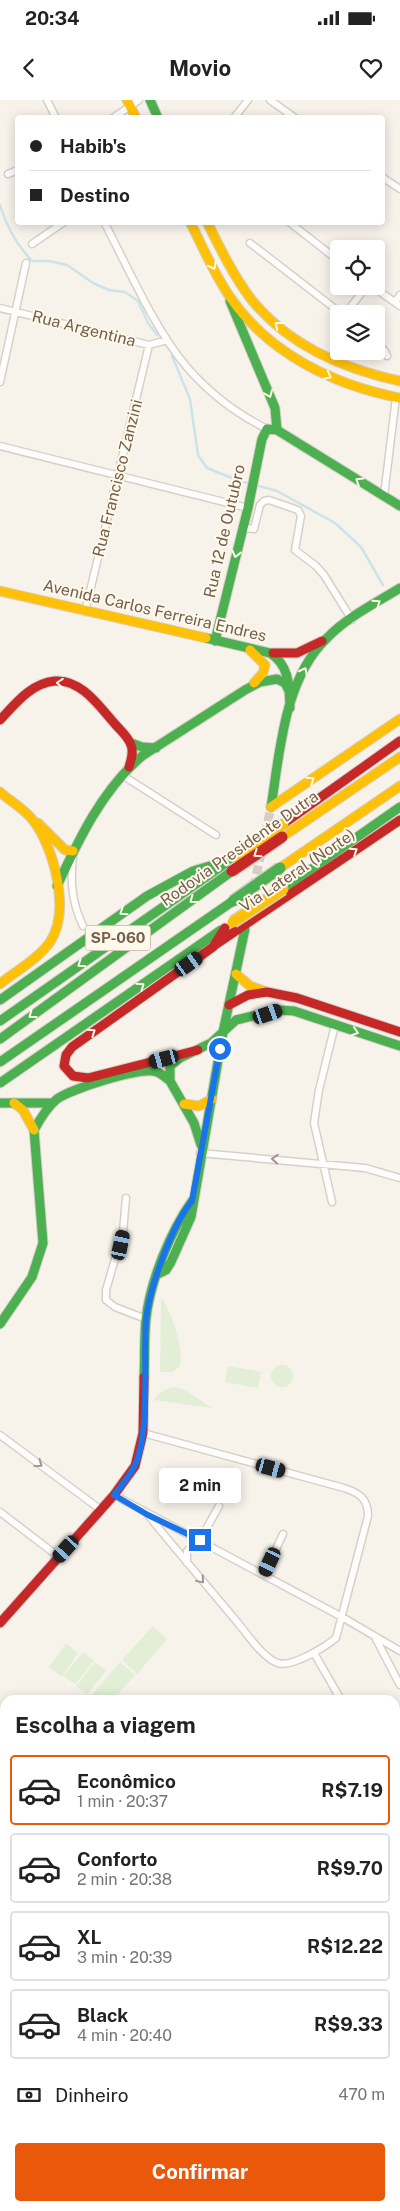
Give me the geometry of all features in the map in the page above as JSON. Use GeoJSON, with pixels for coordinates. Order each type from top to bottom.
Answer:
{"type":"FeatureCollection","features":[{"type":"Feature","properties":{"kind":"main road"},"geometry":{"type":"LineString","coordinates":[[150,100],[157,115]]}},
{"type":"Feature","properties":{"kind":"main road"},"geometry":{"type":"LineString","coordinates":[[192,225],[223,285],[238,307],[258,327],[297,359],[341,382],[398,398]]}},
{"type":"Feature","properties":{"kind":"main road"},"geometry":{"type":"LineString","coordinates":[[209,225],[239,280],[259,307],[271,319],[303,344],[340,364],[363,373],[400,380]]}},
{"type":"Feature","properties":{"kind":"main road","name":"Rua 12 de Outubro"},"geometry":{"type":"LineString","coordinates":[[214,641],[248,508],[255,472],[275,408],[223,285]]}},
{"type":"Feature","properties":{"kind":"main road"},"geometry":{"type":"LineString","coordinates":[[269,432],[400,506]]}},
{"type":"Feature","properties":{"kind":"main road"},"geometry":{"type":"LineString","coordinates":[[270,652],[297,653],[326,638],[400,588]]}},
{"type":"Feature","properties":{"kind":"main road","name":"Avenida Carlos Ferreira Endres"},"geometry":{"type":"LineString","coordinates":[[0,591],[85,612],[270,652],[278,657],[285,667],[290,691],[290,708]]}},
{"type":"Feature","properties":{"kind":"main road"},"geometry":{"type":"LineString","coordinates":[[326,638],[306,665],[290,708],[270,807],[400,719]]}},
{"type":"Feature","properties":{"kind":"main road"},"geometry":{"type":"LineString","coordinates":[[125,771],[141,756],[252,685],[263,673],[265,666],[258,655],[246,648]]}},
{"type":"Feature","properties":{"kind":"main road"},"geometry":{"type":"LineString","coordinates":[[252,685],[277,679],[284,683],[290,691]]}},
{"type":"Feature","properties":{"kind":"main road"},"geometry":{"type":"LineString","coordinates":[[0,720],[32,689],[45,683],[65,683],[80,687],[90,694],[131,743],[133,754],[125,771],[73,851],[57,886]]}},
{"type":"Feature","properties":{"kind":"main road","name":"Rodovia Presidente Dutra"},"geometry":{"type":"LineString","coordinates":[[0,1038],[283,824],[400,741]]}},
{"type":"Feature","properties":{"kind":"main road"},"geometry":{"type":"LineString","coordinates":[[131,743],[142,747],[156,748]]}},
{"type":"Feature","properties":{"kind":"main road","name":"Rodovia Presidente Dutra"},"geometry":{"type":"LineString","coordinates":[[0,1021],[233,863],[282,837],[400,757]]}},
{"type":"Feature","properties":{"kind":"main road","name":"SP-060"},"geometry":{"type":"LineString","coordinates":[[0,1062],[400,786]]}},
{"type":"Feature","properties":{"kind":"main road"},"geometry":{"type":"LineString","coordinates":[[0,792],[50,833],[65,850],[73,851]]}},
{"type":"Feature","properties":{"kind":"main road"},"geometry":{"type":"LineString","coordinates":[[358,815],[366,814],[400,793]]}},
{"type":"Feature","properties":{"kind":"main road","name":"SP-060"},"geometry":{"type":"LineString","coordinates":[[0,1083],[400,807]]}},
{"type":"Feature","properties":{"kind":"main road"},"geometry":{"type":"LineString","coordinates":[[0,984],[44,949],[55,934],[58,918],[57,886],[50,851],[32,818]]}},
{"type":"Feature","properties":{"kind":"main road","name":"Via Lateral (Norte)"},"geometry":{"type":"LineString","coordinates":[[198,1050],[88,1078],[72,1077],[67,1072],[64,1060],[69,1050],[162,982],[400,820]]}},
{"type":"Feature","properties":{"kind":"main road"},"geometry":{"type":"LineString","coordinates":[[0,1000],[108,922],[172,881],[200,869],[233,863]]}},
{"type":"Feature","properties":{"kind":"main road"},"geometry":{"type":"LineString","coordinates":[[213,947],[229,925]]}},
{"type":"Feature","properties":{"kind":"main road"},"geometry":{"type":"LineString","coordinates":[[0,1623],[114,1495],[134,1466],[143,1433],[146,1319],[150,1299],[162,1260],[182,1215],[192,1201],[223,1032],[246,929]]}},
{"type":"Feature","properties":{"kind":"main road"},"geometry":{"type":"LineString","coordinates":[[236,974],[250,986],[267,992],[297,998],[396,1031],[388,1043]]}},
{"type":"Feature","properties":{"kind":"main road"},"geometry":{"type":"LineString","coordinates":[[229,1005],[248,995],[267,992]]}},
{"type":"Feature","properties":{"kind":"main road"},"geometry":{"type":"LineString","coordinates":[[294,1011],[297,998]]}},
{"type":"Feature","properties":{"kind":"main road"},"geometry":{"type":"LineString","coordinates":[[201,1151],[194,1123],[170,1081],[168,1071],[174,1062],[211,1043],[241,1018],[278,1010],[294,1011],[400,1046]]}},
{"type":"Feature","properties":{"kind":"main road"},"geometry":{"type":"LineString","coordinates":[[34,1130],[51,1104],[75,1088],[141,1072],[157,1072],[170,1081]]}},
{"type":"Feature","properties":{"kind":"main road"},"geometry":{"type":"LineString","coordinates":[[184,1104],[194,1107],[202,1106],[212,1100]]}},
{"type":"Feature","properties":{"kind":"main road"},"geometry":{"type":"LineString","coordinates":[[0,1103],[13,1102],[33,1106],[51,1104]]}},
{"type":"Feature","properties":{"kind":"main road"},"geometry":{"type":"LineString","coordinates":[[0,1324],[28,1287],[36,1271],[43,1243],[34,1130],[23,1110],[13,1102]]}},
{"type":"Feature","properties":{"kind":"street"},"geometry":{"type":"LineString","coordinates":[[47,100],[54,115]]}},
{"type":"Feature","properties":{"kind":"street"},"geometry":{"type":"LineString","coordinates":[[236,115],[248,100]]}},
{"type":"Feature","properties":{"kind":"street"},"geometry":{"type":"LineString","coordinates":[[270,100],[291,115]]}},
{"type":"Feature","properties":{"kind":"street"},"geometry":{"type":"LineString","coordinates":[[118,115],[133,106]]}},
{"type":"Feature","properties":{"kind":"street"},"geometry":{"type":"LineString","coordinates":[[8,174],[15,171]]}},
{"type":"Feature","properties":{"kind":"street"},"geometry":{"type":"LineString","coordinates":[[385,179],[400,189]]}},
{"type":"Feature","properties":{"kind":"street"},"geometry":{"type":"LineString","coordinates":[[32,244],[60,225]]}},
{"type":"Feature","properties":{"kind":"street"},"geometry":{"type":"LineString","coordinates":[[106,225],[167,340],[194,375],[249,420],[269,432]]}},
{"type":"Feature","properties":{"kind":"street"},"geometry":{"type":"LineString","coordinates":[[293,225],[330,254]]}},
{"type":"Feature","properties":{"kind":"street"},"geometry":{"type":"LineString","coordinates":[[250,243],[332,305]]}},
{"type":"Feature","properties":{"kind":"street"},"geometry":{"type":"LineString","coordinates":[[0,382],[17,312],[26,263]]}},
{"type":"Feature","properties":{"kind":"street"},"geometry":{"type":"LineString","coordinates":[[352,305],[360,295]]}},
{"type":"Feature","properties":{"kind":"street"},"geometry":{"type":"LineString","coordinates":[[384,295],[397,304],[400,295]]}},
{"type":"Feature","properties":{"kind":"street","name":"Rua Argentina"},"geometry":{"type":"LineString","coordinates":[[0,308],[149,345],[167,340]]}},
{"type":"Feature","properties":{"kind":"street","name":"Rua Francisco Zanzini"},"geometry":{"type":"LineString","coordinates":[[85,612],[149,345]]}},
{"type":"Feature","properties":{"kind":"street"},"geometry":{"type":"LineString","coordinates":[[384,496],[398,398]]}},
{"type":"Feature","properties":{"kind":"street"},"geometry":{"type":"LineString","coordinates":[[0,446],[248,508]]}},
{"type":"Feature","properties":{"kind":"street"},"geometry":{"type":"LineString","coordinates":[[243,528],[254,529],[260,505],[264,501],[269,500],[298,510],[301,516],[295,550],[316,566],[324,575],[352,620]]}},
{"type":"Feature","properties":{"kind":"street"},"geometry":{"type":"LineString","coordinates":[[125,771],[216,835]]}},
{"type":"Feature","properties":{"kind":"street"},"geometry":{"type":"LineString","coordinates":[[73,851],[72,892],[76,912],[83,926]]}},
{"type":"Feature","properties":{"kind":"street"},"geometry":{"type":"LineString","coordinates":[[332,1202],[314,1123],[319,1090],[335,1025]]}},
{"type":"Feature","properties":{"kind":"street"},"geometry":{"type":"LineString","coordinates":[[201,1151],[364,1168],[400,1178]]}},
{"type":"Feature","properties":{"kind":"street"},"geometry":{"type":"LineString","coordinates":[[126,1198],[123,1232],[106,1290],[106,1300],[115,1307],[146,1319]]}},
{"type":"Feature","properties":{"kind":"street"},"geometry":{"type":"LineString","coordinates":[[143,1433],[344,1488],[362,1496],[368,1508],[368,1516],[336,1638],[314,1653],[283,1664],[276,1663],[268,1657],[148,1515]]}},
{"type":"Feature","properties":{"kind":"street"},"geometry":{"type":"LineString","coordinates":[[0,1435],[101,1510]]}},
{"type":"Feature","properties":{"kind":"street"},"geometry":{"type":"LineString","coordinates":[[114,1495],[148,1515],[200,1540],[400,1651]]}},
{"type":"Feature","properties":{"kind":"street"},"geometry":{"type":"LineString","coordinates":[[187,1563],[188,1551],[200,1540],[219,1506]]}},
{"type":"Feature","properties":{"kind":"street"},"geometry":{"type":"LineString","coordinates":[[0,1512],[59,1557]]}},
{"type":"Feature","properties":{"kind":"street"},"geometry":{"type":"LineString","coordinates":[[264,1575],[283,1534]]}},
{"type":"Feature","properties":{"kind":"street"},"geometry":{"type":"LineString","coordinates":[[376,1638],[400,1685]]}},
{"type":"Feature","properties":{"kind":"street"},"geometry":{"type":"LineString","coordinates":[[314,1653],[338,1695]]}},
{"type":"Feature","properties":{"kind":"green space"},"geometry":{"type":"Polygon","coordinates":[[[161,1298],[173,1321],[181,1352],[179,1367],[173,1372],[160,1372],[161,1298]]]}},
{"type":"Feature","properties":{"kind":"green space"},"geometry":{"type":"Polygon","coordinates":[[[282,1365],[290,1368],[293,1376],[290,1384],[282,1387],[274,1384],[271,1376],[274,1368],[282,1365]]]}},
{"type":"Feature","properties":{"kind":"green space"},"geometry":{"type":"Polygon","coordinates":[[[228,1366],[261,1372],[258,1388],[225,1382],[228,1366]]]}},
{"type":"Feature","properties":{"kind":"green space"},"geometry":{"type":"Polygon","coordinates":[[[175,1387],[213,1408],[154,1400],[163,1391],[175,1387]]]}},
{"type":"Feature","properties":{"kind":"green space"},"geometry":{"type":"Polygon","coordinates":[[[153,1626],[167,1639],[137,1674],[122,1660],[153,1626]]]}},
{"type":"Feature","properties":{"kind":"green space"},"geometry":{"type":"Polygon","coordinates":[[[66,1643],[78,1653],[62,1677],[49,1667],[66,1643]]]}},
{"type":"Feature","properties":{"kind":"green space"},"geometry":{"type":"Polygon","coordinates":[[[83,1652],[94,1661],[75,1684],[64,1676],[83,1652]]]}},
{"type":"Feature","properties":{"kind":"green space"},"geometry":{"type":"Polygon","coordinates":[[[95,1662],[106,1671],[87,1694],[76,1686],[95,1662]]]}},
{"type":"Feature","properties":{"kind":"green space"},"geometry":{"type":"Polygon","coordinates":[[[120,1662],[135,1675],[117,1695],[92,1695],[120,1662]]]}},
{"type":"Feature","properties":{"kind":"waterway"},"geometry":{"type":"LineString","coordinates":[[0,205],[13,235],[32,261],[49,261],[67,265],[93,283],[109,290],[125,292],[138,301],[148,323],[157,335]]}},
{"type":"Feature","properties":{"kind":"waterway"},"geometry":{"type":"LineString","coordinates":[[172,356],[190,399],[198,455],[207,468],[237,480],[277,491],[335,523],[361,547],[383,585]]}},
{"type":"Feature","properties":{"kind":"tunnel"},"geometry":{"type":"LineString","coordinates":[[248,914],[271,807]]}},
{"type":"Feature","properties":{"kind":"traffic: fast"},"geometry":{"type":"LineString","coordinates":[[150,100],[157,115]]}},
{"type":"Feature","properties":{"kind":"traffic: fast"},"geometry":{"type":"LineString","coordinates":[[230,301],[275,408],[277,430]]}},
{"type":"Feature","properties":{"kind":"traffic: fast"},"geometry":{"type":"LineString","coordinates":[[215,641],[248,508],[262,439],[267,429],[277,430],[400,506]]}},
{"type":"Feature","properties":{"kind":"traffic: fast"},"geometry":{"type":"LineString","coordinates":[[271,807],[286,717],[301,674],[313,655],[343,623],[400,588]]}},
{"type":"Feature","properties":{"kind":"traffic: fast"},"geometry":{"type":"LineString","coordinates":[[206,638],[270,653],[277,658],[287,677],[290,708]]}},
{"type":"Feature","properties":{"kind":"traffic: fast"},"geometry":{"type":"LineString","coordinates":[[57,886],[83,833],[103,800],[128,769],[142,756],[260,682],[277,679],[285,683],[289,691]]}},
{"type":"Feature","properties":{"kind":"traffic: fast"},"geometry":{"type":"LineString","coordinates":[[131,743],[142,747],[156,748]]}},
{"type":"Feature","properties":{"kind":"traffic: fast"},"geometry":{"type":"LineString","coordinates":[[283,889],[400,807]]}},
{"type":"Feature","properties":{"kind":"traffic: fast"},"geometry":{"type":"LineString","coordinates":[[0,1021],[236,856]]}},
{"type":"Feature","properties":{"kind":"traffic: fast"},"geometry":{"type":"LineString","coordinates":[[0,1000],[147,896],[193,871],[223,862]]}},
{"type":"Feature","properties":{"kind":"traffic: fast"},"geometry":{"type":"LineString","coordinates":[[233,901],[280,868]]}},
{"type":"Feature","properties":{"kind":"traffic: fast"},"geometry":{"type":"LineString","coordinates":[[0,1039],[232,871]]}},
{"type":"Feature","properties":{"kind":"traffic: fast"},"geometry":{"type":"LineString","coordinates":[[0,1062],[233,901]]}},
{"type":"Feature","properties":{"kind":"traffic: fast"},"geometry":{"type":"LineString","coordinates":[[158,1274],[166,1270],[171,1262],[191,1217],[223,1032],[245,929]]}},
{"type":"Feature","properties":{"kind":"traffic: fast"},"geometry":{"type":"LineString","coordinates":[[0,1083],[221,930]]}},
{"type":"Feature","properties":{"kind":"traffic: fast"},"geometry":{"type":"LineString","coordinates":[[201,1145],[194,1123],[170,1081],[170,1066],[180,1058],[211,1043],[236,1020],[278,1010],[294,1011],[400,1046]]}},
{"type":"Feature","properties":{"kind":"traffic: fast"},"geometry":{"type":"LineString","coordinates":[[0,1324],[32,1277],[43,1243],[34,1130],[44,1113],[53,1102],[65,1095],[91,1084],[122,1075],[149,1071],[157,1072],[170,1081]]}},
{"type":"Feature","properties":{"kind":"traffic: fast"},"geometry":{"type":"LineString","coordinates":[[0,1103],[51,1103]]}},
{"type":"Feature","properties":{"kind":"traffic: fast"},"geometry":{"type":"LineString","coordinates":[[144,1377],[146,1319],[152,1289],[169,1242],[192,1201]]}},
{"type":"Feature","properties":{"kind":"traffic: slow"},"geometry":{"type":"LineString","coordinates":[[127,100],[134,115]]}},
{"type":"Feature","properties":{"kind":"traffic: slow"},"geometry":{"type":"LineString","coordinates":[[192,225],[224,288],[246,317],[264,335],[284,351],[327,375],[351,385],[400,398]]}},
{"type":"Feature","properties":{"kind":"traffic: slow"},"geometry":{"type":"LineString","coordinates":[[209,225],[244,290],[282,330],[318,353],[338,362],[358,370],[400,381]]}},
{"type":"Feature","properties":{"kind":"traffic: slow"},"geometry":{"type":"LineString","coordinates":[[0,591],[206,638]]}},
{"type":"Feature","properties":{"kind":"traffic: slow"},"geometry":{"type":"LineString","coordinates":[[250,650],[265,665],[263,673],[254,683]]}},
{"type":"Feature","properties":{"kind":"traffic: slow"},"geometry":{"type":"LineString","coordinates":[[271,807],[400,719]]}},
{"type":"Feature","properties":{"kind":"traffic: slow"},"geometry":{"type":"LineString","coordinates":[[282,837],[400,757]]}},
{"type":"Feature","properties":{"kind":"traffic: slow"},"geometry":{"type":"LineString","coordinates":[[280,868],[400,786]]}},
{"type":"Feature","properties":{"kind":"traffic: slow"},"geometry":{"type":"LineString","coordinates":[[0,792],[21,808],[40,831],[53,862],[59,897],[59,914],[56,929],[50,942],[33,959],[0,984]]}},
{"type":"Feature","properties":{"kind":"traffic: slow"},"geometry":{"type":"LineString","coordinates":[[38,823],[65,850],[73,851]]}},
{"type":"Feature","properties":{"kind":"traffic: slow"},"geometry":{"type":"LineString","coordinates":[[236,856],[283,824]]}},
{"type":"Feature","properties":{"kind":"traffic: slow"},"geometry":{"type":"LineString","coordinates":[[233,922],[283,889]]}},
{"type":"Feature","properties":{"kind":"traffic: slow"},"geometry":{"type":"LineString","coordinates":[[236,974],[250,986],[264,991]]}},
{"type":"Feature","properties":{"kind":"traffic: slow"},"geometry":{"type":"LineString","coordinates":[[184,1104],[199,1106],[212,1099]]}},
{"type":"Feature","properties":{"kind":"traffic: slow"},"geometry":{"type":"LineString","coordinates":[[14,1103],[23,1110],[34,1130]]}},
{"type":"Feature","properties":{"kind":"traffic: jam"},"geometry":{"type":"LineString","coordinates":[[273,653],[297,653],[322,641]]}},
{"type":"Feature","properties":{"kind":"traffic: jam"},"geometry":{"type":"LineString","coordinates":[[0,720],[24,695],[38,686],[55,681],[73,684],[89,695],[124,733],[132,750],[129,767]]}},
{"type":"Feature","properties":{"kind":"traffic: jam"},"geometry":{"type":"LineString","coordinates":[[283,824],[400,741]]}},
{"type":"Feature","properties":{"kind":"traffic: jam"},"geometry":{"type":"LineString","coordinates":[[215,945],[400,820]]}},
{"type":"Feature","properties":{"kind":"traffic: jam"},"geometry":{"type":"LineString","coordinates":[[232,871],[282,837]]}},
{"type":"Feature","properties":{"kind":"traffic: jam"},"geometry":{"type":"LineString","coordinates":[[198,1050],[88,1078],[73,1076],[64,1066],[66,1055],[72,1047],[213,947],[225,928]]}},
{"type":"Feature","properties":{"kind":"traffic: jam"},"geometry":{"type":"LineString","coordinates":[[229,1005],[248,995],[267,992],[297,998],[400,1032]]}},
{"type":"Feature","properties":{"kind":"traffic: jam"},"geometry":{"type":"LineString","coordinates":[[0,1623],[114,1495],[135,1466],[143,1433],[144,1377]]}},
{"type":"Feature","properties":{"kind":"route"},"geometry":{"type":"LineString","coordinates":[[200,1540],[148,1515],[114,1495],[134,1466],[140,1451],[144,1426],[146,1319],[155,1280],[162,1260],[182,1215],[192,1201],[220,1049]]}}]}
